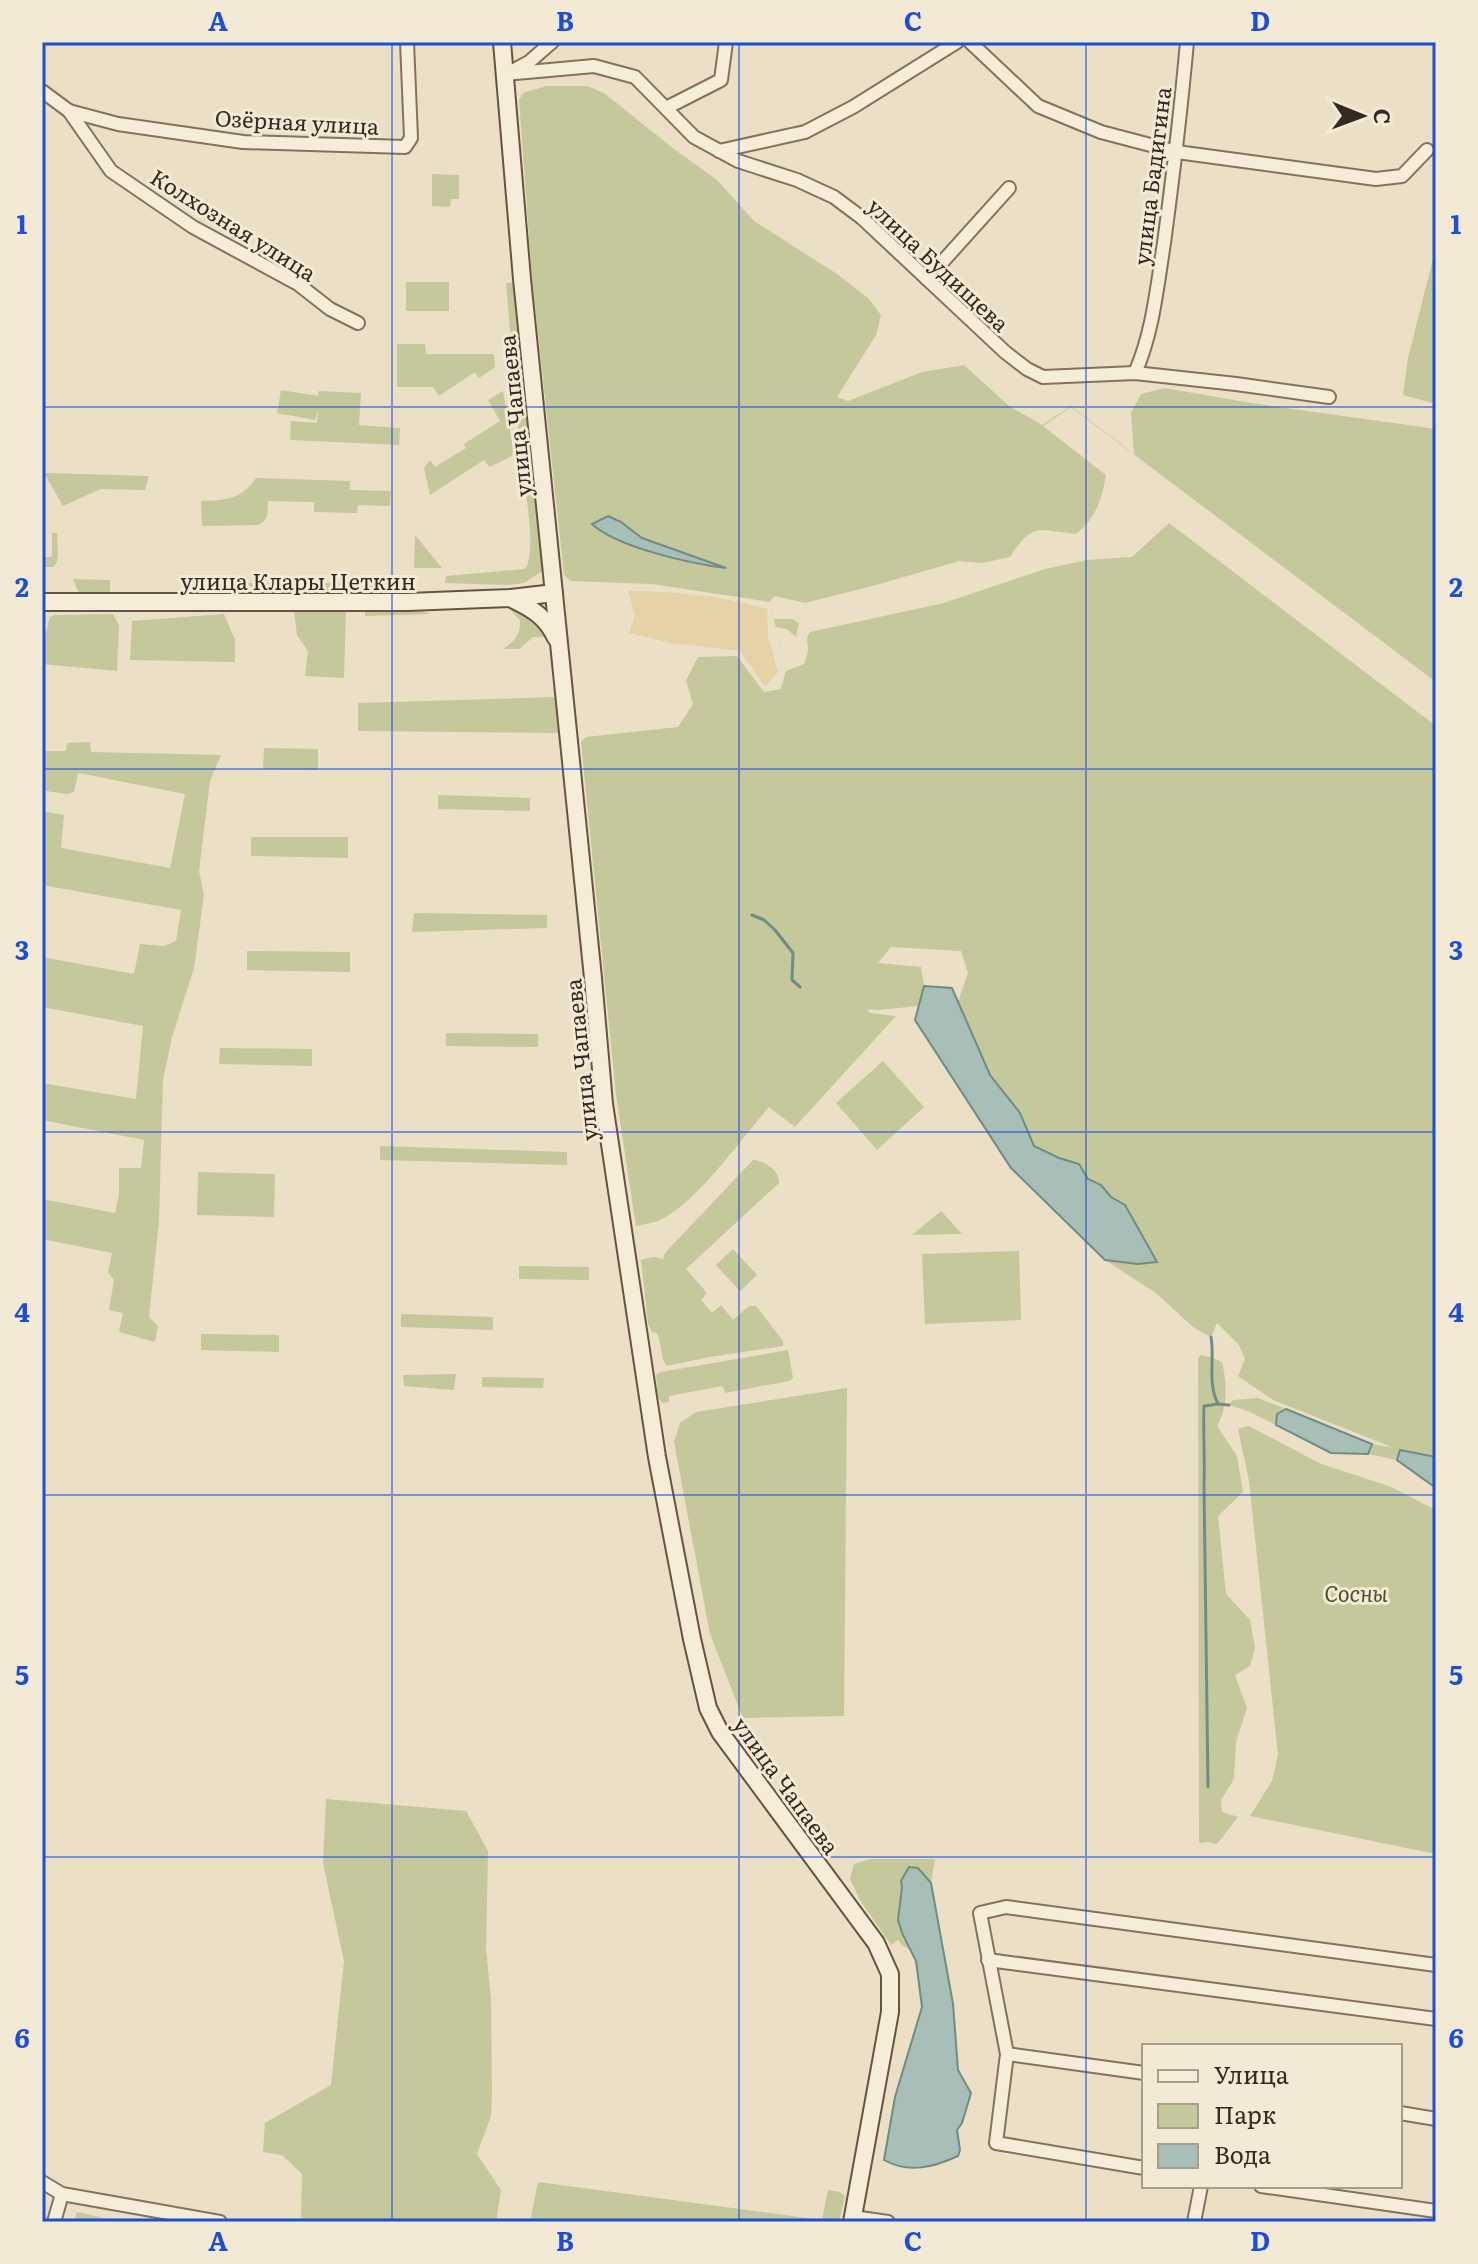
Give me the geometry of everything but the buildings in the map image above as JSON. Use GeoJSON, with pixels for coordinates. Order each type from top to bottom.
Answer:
{"type":"FeatureCollection","features":[{"type":"Feature","properties":{"kind":"street","name":"Озёрная улица"},"geometry":{"type":"LineString","coordinates":[[42,91],[69,111],[118,124],[243,142],[405,147],[411,138],[407,42]]}},
{"type":"Feature","properties":{"kind":"street","name":"улица Чапаева"},"geometry":{"type":"LineString","coordinates":[[502,42],[522,279],[604,1104],[648,1409],[701,1677],[708,1708],[732,1751],[876,1943],[890,1974],[890,2012],[853,2219]]}},
{"type":"Feature","properties":{"kind":"street"},"geometry":{"type":"LineString","coordinates":[[506,74],[529,62],[552,42]]}},
{"type":"Feature","properties":{"kind":"street"},"geometry":{"type":"LineString","coordinates":[[666,108],[721,80],[726,42]]}},
{"type":"Feature","properties":{"kind":"street"},"geometry":{"type":"LineString","coordinates":[[719,151],[805,132],[853,107],[957,42]]}},
{"type":"Feature","properties":{"kind":"street"},"geometry":{"type":"LineString","coordinates":[[970,42],[1038,106],[1101,132],[1177,152],[1376,179],[1402,176],[1427,150]]}},
{"type":"Feature","properties":{"kind":"street","name":"улица Бадигина"},"geometry":{"type":"LineString","coordinates":[[1135,373],[1153,316],[1177,152],[1187,42]]}},
{"type":"Feature","properties":{"kind":"street","name":"улица Будищева"},"geometry":{"type":"LineString","coordinates":[[506,74],[594,66],[635,77],[694,137],[738,161],[797,180],[834,197],[862,218],[1005,352],[1043,377],[1135,373],[1329,397]]}},
{"type":"Feature","properties":{"kind":"street","name":"Колхозная улица"},"geometry":{"type":"LineString","coordinates":[[69,111],[111,171],[193,227],[298,284],[330,309],[358,323]]}},
{"type":"Feature","properties":{"kind":"street"},"geometry":{"type":"LineString","coordinates":[[927,279],[1009,188]]}},
{"type":"Feature","properties":{"kind":"street","name":"улица Клары Цеткин"},"geometry":{"type":"LineString","coordinates":[[42,602],[408,602],[554,593]]}},
{"type":"Feature","properties":{"kind":"street"},"geometry":{"type":"LineString","coordinates":[[511,598],[539,613],[550,625],[559,643]]}},
{"type":"Feature","properties":{"kind":"street"},"geometry":{"type":"LineString","coordinates":[[1142,2168],[996,2143],[1007,2054],[980,1913],[1006,1907],[1436,1965]]}},
{"type":"Feature","properties":{"kind":"street"},"geometry":{"type":"LineString","coordinates":[[988,1960],[1436,2019]]}},
{"type":"Feature","properties":{"kind":"street"},"geometry":{"type":"LineString","coordinates":[[1007,2054],[1142,2073]]}},
{"type":"Feature","properties":{"kind":"street"},"geometry":{"type":"LineString","coordinates":[[1402,2113],[1436,2119]]}},
{"type":"Feature","properties":{"kind":"street"},"geometry":{"type":"LineString","coordinates":[[42,2182],[62,2194],[220,2222]]}},
{"type":"Feature","properties":{"kind":"street"},"geometry":{"type":"LineString","coordinates":[[1194,2222],[1201,2188]]}},
{"type":"Feature","properties":{"kind":"street"},"geometry":{"type":"LineString","coordinates":[[1275,2188],[1436,2211]]}},
{"type":"Feature","properties":{"kind":"street"},"geometry":{"type":"LineString","coordinates":[[54,2222],[62,2194]]}},
{"type":"Feature","properties":{"kind":"street"},"geometry":{"type":"LineString","coordinates":[[853,2219],[888,2222]]}},
{"type":"Feature","properties":{"kind":"green space"},"geometry":{"type":"Polygon","coordinates":[[[546,86],[587,86],[604,93],[717,180],[754,221],[837,274],[868,298],[881,315],[876,335],[837,397],[848,401],[922,372],[964,365],[1009,406],[1042,425],[1071,406],[1134,454],[1131,413],[1141,394],[1165,388],[1436,429],[1436,682],[1071,407],[1043,426],[1106,475],[1097,508],[1083,528],[1076,534],[1037,531],[1024,538],[1010,557],[982,563],[959,561],[805,603],[775,596],[770,601],[774,619],[792,619],[799,623],[796,637],[787,629],[776,627],[786,671],[770,602],[652,584],[571,581],[564,575],[532,277],[519,100],[523,93],[546,86]]]}},
{"type":"Feature","properties":{"kind":"green space"},"geometry":{"type":"Polygon","coordinates":[[[432,174],[459,175],[459,199],[451,199],[450,207],[432,206],[432,174]]]}},
{"type":"Feature","properties":{"kind":"green space"},"geometry":{"type":"Polygon","coordinates":[[[1436,247],[1436,404],[1403,395],[1408,358],[1436,247]]]}},
{"type":"Feature","properties":{"kind":"green space"},"geometry":{"type":"Polygon","coordinates":[[[406,282],[449,282],[449,311],[406,311],[406,282]]]}},
{"type":"Feature","properties":{"kind":"green space"},"geometry":{"type":"Polygon","coordinates":[[[518,282],[536,456],[521,460],[506,283],[518,282]]]}},
{"type":"Feature","properties":{"kind":"green space"},"geometry":{"type":"Polygon","coordinates":[[[397,344],[425,344],[426,354],[494,354],[495,367],[479,378],[475,372],[439,396],[433,387],[397,387],[397,344]]]}},
{"type":"Feature","properties":{"kind":"green space"},"geometry":{"type":"Polygon","coordinates":[[[281,390],[318,396],[319,391],[361,393],[359,425],[400,428],[399,445],[290,440],[291,421],[317,423],[318,410],[315,420],[277,413],[281,390]]]}},
{"type":"Feature","properties":{"kind":"green space"},"geometry":{"type":"Polygon","coordinates":[[[503,391],[512,456],[490,467],[484,460],[430,495],[424,468],[430,460],[435,467],[466,448],[464,444],[500,421],[488,400],[503,391]]]}},
{"type":"Feature","properties":{"kind":"green space"},"geometry":{"type":"Polygon","coordinates":[[[537,461],[544,570],[524,583],[445,583],[446,576],[525,569],[530,535],[522,466],[537,461]]]}},
{"type":"Feature","properties":{"kind":"green space"},"geometry":{"type":"Polygon","coordinates":[[[44,473],[149,476],[145,490],[101,489],[63,506],[44,473]]]}},
{"type":"Feature","properties":{"kind":"green space"},"geometry":{"type":"Polygon","coordinates":[[[256,478],[350,481],[350,490],[391,491],[390,506],[358,505],[357,513],[314,512],[314,502],[268,501],[266,518],[258,525],[202,526],[201,501],[239,495],[256,478]]]}},
{"type":"Feature","properties":{"kind":"green space"},"geometry":{"type":"Polygon","coordinates":[[[1169,523],[1436,726],[1436,1457],[1401,1450],[1397,1460],[1368,1454],[1372,1444],[1394,1448],[1273,1400],[1238,1376],[1245,1359],[1239,1345],[1217,1323],[1211,1337],[1193,1327],[1156,1293],[1105,1260],[1138,1264],[1125,1205],[1111,1197],[1101,1185],[1088,1179],[1079,1164],[1034,1146],[1020,1113],[990,1075],[958,1002],[968,973],[961,951],[891,947],[878,963],[921,967],[924,986],[918,1006],[867,1009],[870,1013],[896,1016],[795,1127],[769,1107],[688,1200],[660,1220],[636,1226],[616,1095],[581,742],[586,737],[678,727],[693,704],[686,681],[698,657],[737,656],[764,692],[781,689],[786,671],[804,664],[810,632],[944,603],[1045,569],[1087,560],[1132,557],[1169,523]]]}},
{"type":"Feature","properties":{"kind":"green space"},"geometry":{"type":"Polygon","coordinates":[[[52,533],[57,533],[57,562],[53,567],[42,567],[42,557],[52,557],[52,533]]]}},
{"type":"Feature","properties":{"kind":"green space"},"geometry":{"type":"Polygon","coordinates":[[[415,535],[442,568],[414,568],[415,535]]]}},
{"type":"Feature","properties":{"kind":"green space"},"geometry":{"type":"Polygon","coordinates":[[[73,579],[110,580],[110,592],[107,596],[82,595],[73,579]]]}},
{"type":"Feature","properties":{"kind":"green space"},"geometry":{"type":"Polygon","coordinates":[[[231,583],[405,583],[405,591],[232,593],[231,583]]]}},
{"type":"Feature","properties":{"kind":"green space"},"geometry":{"type":"Polygon","coordinates":[[[508,606],[522,608],[550,637],[533,637],[519,649],[503,649],[516,637],[520,626],[520,621],[508,606]]]}},
{"type":"Feature","properties":{"kind":"green space"},"geometry":{"type":"Polygon","coordinates":[[[365,610],[418,610],[430,614],[365,616],[365,610]]]}},
{"type":"Feature","properties":{"kind":"green space"},"geometry":{"type":"Polygon","coordinates":[[[294,611],[346,611],[344,678],[305,676],[308,651],[297,635],[294,611]]]}},
{"type":"Feature","properties":{"kind":"green space"},"geometry":{"type":"Polygon","coordinates":[[[113,614],[119,625],[117,671],[42,664],[42,647],[50,617],[113,614]]]}},
{"type":"Feature","properties":{"kind":"green space"},"geometry":{"type":"Polygon","coordinates":[[[224,614],[235,640],[235,662],[130,660],[132,621],[224,614]]]}},
{"type":"Feature","properties":{"kind":"green space"},"geometry":{"type":"Polygon","coordinates":[[[556,697],[560,733],[358,731],[358,703],[556,697]]]}},
{"type":"Feature","properties":{"kind":"green space"},"geometry":{"type":"Polygon","coordinates":[[[90,742],[91,752],[221,755],[210,781],[199,871],[204,895],[194,968],[172,1037],[163,1080],[159,1220],[149,1317],[158,1326],[155,1342],[119,1332],[123,1313],[109,1310],[114,1280],[108,1272],[112,1253],[42,1239],[42,1199],[115,1213],[119,1168],[141,1168],[144,1140],[42,1120],[42,1083],[136,1099],[143,1026],[42,1007],[42,957],[134,974],[140,944],[164,946],[176,941],[181,910],[42,885],[42,811],[64,815],[61,848],[170,868],[185,794],[78,773],[74,792],[45,791],[42,787],[42,751],[66,751],[67,743],[90,742]]]}},
{"type":"Feature","properties":{"kind":"green space"},"geometry":{"type":"Polygon","coordinates":[[[264,748],[318,749],[318,770],[263,769],[264,748]]]}},
{"type":"Feature","properties":{"kind":"green space"},"geometry":{"type":"Polygon","coordinates":[[[438,795],[530,798],[530,811],[438,809],[438,795]]]}},
{"type":"Feature","properties":{"kind":"green space"},"geometry":{"type":"Polygon","coordinates":[[[251,837],[348,837],[348,858],[251,856],[251,837]]]}},
{"type":"Feature","properties":{"kind":"green space"},"geometry":{"type":"Polygon","coordinates":[[[414,913],[547,915],[547,928],[412,932],[414,913]]]}},
{"type":"Feature","properties":{"kind":"green space"},"geometry":{"type":"Polygon","coordinates":[[[247,951],[350,952],[350,972],[247,970],[247,951]]]}},
{"type":"Feature","properties":{"kind":"green space"},"geometry":{"type":"Polygon","coordinates":[[[446,1033],[538,1034],[538,1047],[446,1046],[446,1033]]]}},
{"type":"Feature","properties":{"kind":"green space"},"geometry":{"type":"Polygon","coordinates":[[[220,1048],[312,1049],[312,1066],[219,1064],[220,1048]]]}},
{"type":"Feature","properties":{"kind":"green space"},"geometry":{"type":"Polygon","coordinates":[[[883,1061],[924,1107],[877,1150],[836,1103],[883,1061]]]}},
{"type":"Feature","properties":{"kind":"green space"},"geometry":{"type":"Polygon","coordinates":[[[380,1146],[567,1152],[567,1165],[380,1160],[380,1146]]]}},
{"type":"Feature","properties":{"kind":"green space"},"geometry":{"type":"Polygon","coordinates":[[[753,1160],[770,1167],[777,1174],[779,1183],[686,1269],[707,1293],[701,1300],[712,1313],[721,1305],[733,1320],[749,1306],[756,1306],[783,1341],[783,1346],[666,1366],[657,1333],[652,1332],[648,1323],[641,1260],[654,1257],[663,1259],[665,1253],[753,1160]]]}},
{"type":"Feature","properties":{"kind":"green space"},"geometry":{"type":"Polygon","coordinates":[[[198,1172],[275,1174],[274,1217],[197,1215],[198,1172]]]}},
{"type":"Feature","properties":{"kind":"green space"},"geometry":{"type":"Polygon","coordinates":[[[941,1211],[962,1234],[912,1235],[941,1211]]]}},
{"type":"Feature","properties":{"kind":"green space"},"geometry":{"type":"Polygon","coordinates":[[[733,1249],[757,1275],[740,1291],[716,1265],[733,1249]]]}},
{"type":"Feature","properties":{"kind":"green space"},"geometry":{"type":"Polygon","coordinates":[[[1019,1251],[1021,1320],[925,1324],[922,1254],[1019,1251]]]}},
{"type":"Feature","properties":{"kind":"green space"},"geometry":{"type":"Polygon","coordinates":[[[519,1266],[589,1267],[589,1280],[519,1279],[519,1266]]]}},
{"type":"Feature","properties":{"kind":"green space"},"geometry":{"type":"Polygon","coordinates":[[[401,1314],[493,1317],[493,1330],[401,1327],[401,1314]]]}},
{"type":"Feature","properties":{"kind":"green space"},"geometry":{"type":"Polygon","coordinates":[[[201,1334],[279,1335],[279,1352],[201,1350],[201,1334]]]}},
{"type":"Feature","properties":{"kind":"green space"},"geometry":{"type":"Polygon","coordinates":[[[788,1350],[793,1378],[789,1381],[725,1393],[723,1386],[669,1396],[669,1402],[662,1403],[658,1397],[656,1375],[661,1372],[788,1350]]]}},
{"type":"Feature","properties":{"kind":"green space"},"geometry":{"type":"Polygon","coordinates":[[[1200,1355],[1222,1362],[1224,1370],[1225,1403],[1217,1426],[1237,1456],[1243,1492],[1218,1516],[1226,1594],[1250,1620],[1255,1647],[1250,1666],[1235,1675],[1247,1708],[1236,1741],[1234,1779],[1221,1800],[1222,1812],[1238,1817],[1217,1844],[1199,1843],[1200,1355]]]}},
{"type":"Feature","properties":{"kind":"green space"},"geometry":{"type":"Polygon","coordinates":[[[456,1374],[454,1390],[404,1386],[403,1375],[456,1374]]]}},
{"type":"Feature","properties":{"kind":"green space"},"geometry":{"type":"Polygon","coordinates":[[[482,1377],[544,1378],[543,1388],[482,1387],[482,1377]]]}},
{"type":"Feature","properties":{"kind":"green space"},"geometry":{"type":"Polygon","coordinates":[[[847,1388],[844,1716],[743,1718],[710,1634],[674,1442],[680,1423],[696,1412],[847,1388]]]}},
{"type":"Feature","properties":{"kind":"green space"},"geometry":{"type":"Polygon","coordinates":[[[1258,1398],[1286,1409],[1277,1414],[1276,1425],[1229,1405],[1233,1400],[1258,1398]]]}},
{"type":"Feature","properties":{"kind":"green space","name":"Сосны"},"geometry":{"type":"Polygon","coordinates":[[[1249,1426],[1321,1464],[1389,1486],[1436,1510],[1436,1854],[1250,1816],[1272,1781],[1278,1755],[1249,1481],[1238,1429],[1249,1426]]]}},
{"type":"Feature","properties":{"kind":"green space"},"geometry":{"type":"Polygon","coordinates":[[[326,1799],[466,1811],[488,1851],[486,1948],[491,2000],[492,2095],[491,2116],[477,2154],[501,2190],[496,2222],[301,2222],[302,2174],[282,2155],[263,2152],[265,2123],[331,2085],[344,1961],[323,1863],[326,1799]]]}},
{"type":"Feature","properties":{"kind":"green space"},"geometry":{"type":"Polygon","coordinates":[[[870,1859],[935,1859],[931,1883],[918,1869],[909,1867],[903,1884],[901,1913],[906,1941],[911,1950],[898,1940],[891,1945],[861,1902],[850,1879],[854,1864],[870,1859]]]}},
{"type":"Feature","properties":{"kind":"green space"},"geometry":{"type":"Polygon","coordinates":[[[538,2182],[822,2220],[828,2190],[845,2196],[839,2222],[530,2222],[538,2182]]]}},
{"type":"Feature","properties":{"kind":"green space"},"geometry":{"type":"Polygon","coordinates":[[[77,2212],[122,2222],[74,2222],[77,2212]]]}},
{"type":"Feature","properties":{"kind":"sand"},"geometry":{"type":"Polygon","coordinates":[[[628,591],[698,595],[767,609],[768,636],[778,672],[765,686],[740,651],[671,643],[629,633],[635,615],[628,591]]]}},
{"type":"Feature","properties":{"kind":"water"},"geometry":{"type":"Polygon","coordinates":[[[608,516],[642,538],[726,568],[694,563],[618,540],[592,524],[608,516]]]}},
{"type":"Feature","properties":{"kind":"water"},"geometry":{"type":"Polygon","coordinates":[[[924,986],[952,988],[990,1075],[1020,1113],[1034,1146],[1079,1164],[1088,1179],[1101,1185],[1111,1197],[1125,1205],[1157,1262],[1138,1264],[1105,1260],[1011,1168],[915,1020],[924,986]]]}},
{"type":"Feature","properties":{"kind":"water"},"geometry":{"type":"Polygon","coordinates":[[[1286,1409],[1372,1444],[1368,1454],[1331,1453],[1276,1425],[1277,1414],[1286,1409]]]}},
{"type":"Feature","properties":{"kind":"water"},"geometry":{"type":"Polygon","coordinates":[[[1400,1450],[1436,1457],[1436,1488],[1397,1460],[1400,1450]]]}},
{"type":"Feature","properties":{"kind":"water"},"geometry":{"type":"Polygon","coordinates":[[[909,1867],[918,1868],[931,1883],[953,2004],[958,2070],[971,2093],[957,2130],[958,2156],[931,2166],[912,2168],[884,2160],[895,2097],[922,2007],[916,1961],[898,1920],[901,1881],[909,1867]]]}},
{"type":"Feature","properties":{"kind":"waterway"},"geometry":{"type":"LineString","coordinates":[[752,915],[775,930],[793,953],[792,980],[800,987]]}},
{"type":"Feature","properties":{"kind":"waterway"},"geometry":{"type":"LineString","coordinates":[[1211,1337],[1215,1396],[1218,1404],[1229,1405]]}},
{"type":"Feature","properties":{"kind":"waterway"},"geometry":{"type":"LineString","coordinates":[[1208,1787],[1204,1406],[1218,1404]]}}]}
